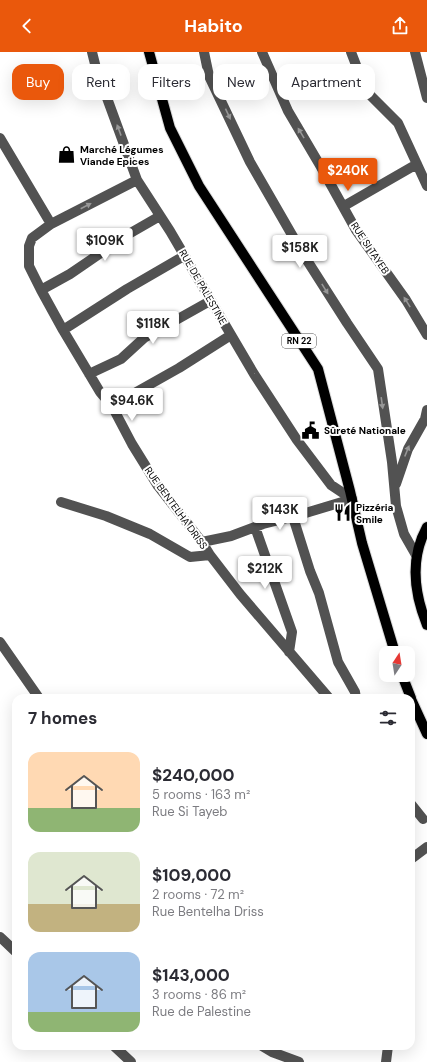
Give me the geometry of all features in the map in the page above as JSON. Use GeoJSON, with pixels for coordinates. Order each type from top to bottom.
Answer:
{"type":"FeatureCollection","features":[{"type":"Feature","properties":{"kind":"main road","name":"RN 22"},"geometry":{"type":"LineString","coordinates":[[149,52],[170,128],[199,186],[318,369],[362,543],[394,646]]}},
{"type":"Feature","properties":{"kind":"main road"},"geometry":{"type":"LineString","coordinates":[[427,527],[416,555],[415,583],[422,612],[427,625]]}},
{"type":"Feature","properties":{"kind":"main road"},"geometry":{"type":"LineString","coordinates":[[405,682],[409,694]]}},
{"type":"Feature","properties":{"kind":"main road"},"geometry":{"type":"LineString","coordinates":[[415,707],[427,734]]}},
{"type":"Feature","properties":{"kind":"street","name":"RUE DE PALESTINE"},"geometry":{"type":"LineString","coordinates":[[92,52],[96,68],[137,180],[210,301],[297,440],[332,485],[352,499]]}},
{"type":"Feature","properties":{"kind":"street"},"geometry":{"type":"LineString","coordinates":[[204,52],[209,76],[250,162],[303,254],[378,369],[392,462],[396,506],[404,534],[416,555]]}},
{"type":"Feature","properties":{"kind":"street","name":"RUE SI TAYEB"},"geometry":{"type":"LineString","coordinates":[[262,52],[288,111],[344,206],[356,230],[406,300],[427,335]]}},
{"type":"Feature","properties":{"kind":"street"},"geometry":{"type":"LineString","coordinates":[[351,52],[366,91],[398,124],[427,186]]}},
{"type":"Feature","properties":{"kind":"street"},"geometry":{"type":"LineString","coordinates":[[415,52],[427,98]]}},
{"type":"Feature","properties":{"kind":"street"},"geometry":{"type":"LineString","coordinates":[[0,138],[51,224]]}},
{"type":"Feature","properties":{"kind":"street"},"geometry":{"type":"LineString","coordinates":[[344,206],[417,164]]}},
{"type":"Feature","properties":{"kind":"street","name":"RUE BENTELHA DRISS"},"geometry":{"type":"LineString","coordinates":[[137,180],[51,224],[32,238],[29,246],[29,266],[63,330],[100,392],[112,406],[132,444],[158,486],[240,594],[326,694]]}},
{"type":"Feature","properties":{"kind":"street"},"geometry":{"type":"LineString","coordinates":[[41,290],[70,274],[127,234],[160,216]]}},
{"type":"Feature","properties":{"kind":"street"},"geometry":{"type":"LineString","coordinates":[[63,330],[127,289],[184,256]]}},
{"type":"Feature","properties":{"kind":"street"},"geometry":{"type":"LineString","coordinates":[[90,374],[120,359],[144,338],[210,301]]}},
{"type":"Feature","properties":{"kind":"street"},"geometry":{"type":"LineString","coordinates":[[112,406],[179,368],[231,335]]}},
{"type":"Feature","properties":{"kind":"street"},"geometry":{"type":"LineString","coordinates":[[394,488],[408,449],[425,419],[427,410]]}},
{"type":"Feature","properties":{"kind":"street"},"geometry":{"type":"LineString","coordinates":[[202,542],[230,536],[255,527],[352,499]]}},
{"type":"Feature","properties":{"kind":"street"},"geometry":{"type":"LineString","coordinates":[[61,502],[106,516],[150,534],[190,557],[210,555]]}},
{"type":"Feature","properties":{"kind":"street"},"geometry":{"type":"LineString","coordinates":[[293,517],[310,571],[319,593],[338,662],[355,694]]}},
{"type":"Feature","properties":{"kind":"street"},"geometry":{"type":"LineString","coordinates":[[255,527],[292,632],[289,652]]}},
{"type":"Feature","properties":{"kind":"street"},"geometry":{"type":"LineString","coordinates":[[0,642],[36,694]]}},
{"type":"Feature","properties":{"kind":"street"},"geometry":{"type":"LineString","coordinates":[[415,808],[426,819]]}},
{"type":"Feature","properties":{"kind":"street"},"geometry":{"type":"LineString","coordinates":[[415,856],[427,847]]}},
{"type":"Feature","properties":{"kind":"street"},"geometry":{"type":"LineString","coordinates":[[0,937],[12,948]]}},
{"type":"Feature","properties":{"kind":"street"},"geometry":{"type":"LineString","coordinates":[[118,1050],[131,1062]]}},
{"type":"Feature","properties":{"kind":"street"},"geometry":{"type":"LineString","coordinates":[[269,1050],[299,1062]]}},
{"type":"Feature","properties":{"kind":"street"},"geometry":{"type":"LineString","coordinates":[[386,1062],[388,1050]]}},
{"type":"Feature","properties":{"kind":"place","name":"Marché Légumes Viande Epices"},"geometry":{"type":"Point","coordinates":[67,155]}},
{"type":"Feature","properties":{"kind":"place","name":"Sûreté Nationale"},"geometry":{"type":"Point","coordinates":[311,430]}},
{"type":"Feature","properties":{"kind":"place","name":"Pizzéria Smile"},"geometry":{"type":"Point","coordinates":[343,513]}}]}
